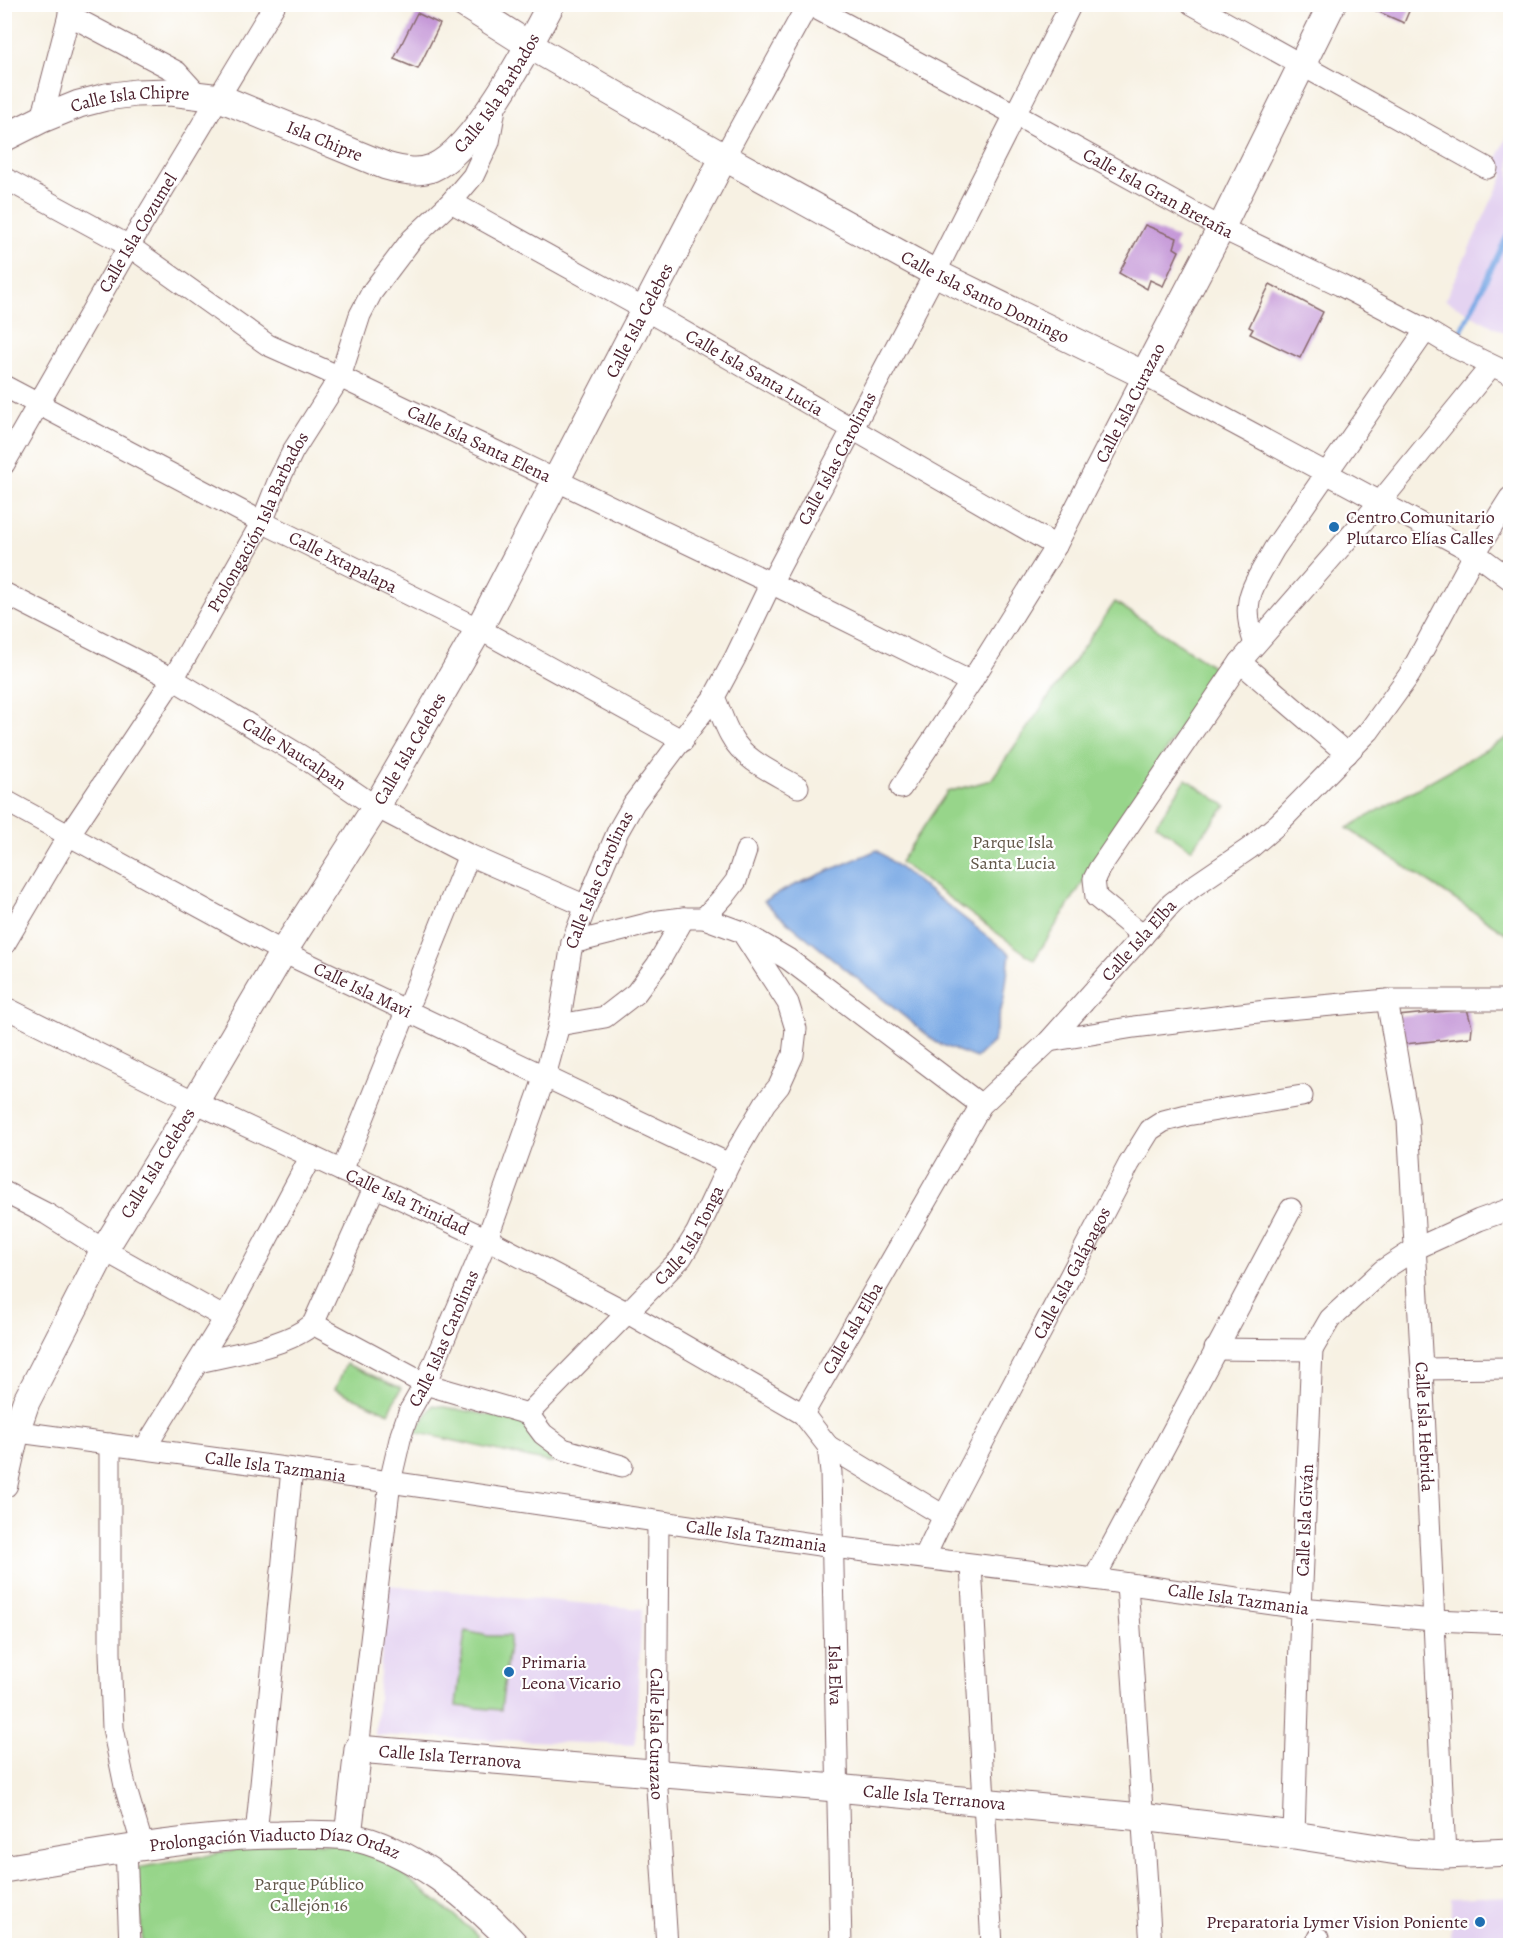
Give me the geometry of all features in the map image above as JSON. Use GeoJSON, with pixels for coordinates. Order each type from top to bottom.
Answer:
{"type":"FeatureCollection","features":[{"type":"Feature","properties":{"kind":"street","name":"Calle Isla Cozumel"},"geometry":{"type":"LineString","coordinates":[[4,464],[129,246],[208,96],[275,4]]}},
{"type":"Feature","properties":{"kind":"street","name":"Calle Isla Santo Domingo"},"geometry":{"type":"LineString","coordinates":[[464,4],[529,45],[724,157],[935,273],[1144,375],[1381,501],[1475,553],[1510,579]]}},
{"type":"Feature","properties":{"kind":"street","name":"Calle Isla Barbados"},"geometry":{"type":"LineString","coordinates":[[430,169],[457,151],[496,99],[551,4]]}},
{"type":"Feature","properties":{"kind":"street","name":"Calle Isla Gran Bretaña"},"geometry":{"type":"LineString","coordinates":[[808,4],[1221,228],[1340,285],[1510,374]]}},
{"type":"Feature","properties":{"kind":"street","name":"Calle Isla Celebes"},"geometry":{"type":"LineString","coordinates":[[4,1484],[8,1429],[31,1391],[104,1250],[195,1102],[283,952],[376,807],[479,629],[724,157],[808,4]]}},
{"type":"Feature","properties":{"kind":"street","name":"Calle Islas Carolinas"},"geometry":{"type":"LineString","coordinates":[[348,1836],[390,1482],[401,1435],[409,1412],[425,1384],[487,1239],[545,1076],[559,1025],[572,943],[586,906],[618,831],[634,803],[714,697],[771,583],[935,273],[1071,4]]}},
{"type":"Feature","properties":{"kind":"street"},"geometry":{"type":"LineString","coordinates":[[1192,4],[1487,168]]}},
{"type":"Feature","properties":{"kind":"street","name":"Calle Isla Curazao"},"geometry":{"type":"LineString","coordinates":[[901,788],[1056,546],[1221,228],[1332,4]]}},
{"type":"Feature","properties":{"kind":"street"},"geometry":{"type":"LineString","coordinates":[[69,10],[177,72],[208,96]]}},
{"type":"Feature","properties":{"kind":"street","name":"Calle Isla Chipre"},"geometry":{"type":"LineString","coordinates":[[42,119],[69,10]]}},
{"type":"Feature","properties":{"kind":"street","name":"Calle Isla Chipre"},"geometry":{"type":"LineString","coordinates":[[4,138],[78,104],[106,98],[136,93],[170,92],[208,96]]}},
{"type":"Feature","properties":{"kind":"street","name":"Isla Chipre"},"geometry":{"type":"LineString","coordinates":[[208,96],[386,166],[402,170],[430,169]]}},
{"type":"Feature","properties":{"kind":"street","name":"Prolongación Isla Barbados"},"geometry":{"type":"LineString","coordinates":[[4,945],[69,835],[173,679],[262,522],[293,451],[340,377],[360,315],[372,292],[412,239],[451,202],[473,176],[489,142],[496,99]]}},
{"type":"Feature","properties":{"kind":"street","name":"Calle Isla Santa Elena"},"geometry":{"type":"LineString","coordinates":[[4,178],[129,246],[268,345],[340,377],[771,583],[971,682]]}},
{"type":"Feature","properties":{"kind":"street","name":"Calle Isla Santa Lucía"},"geometry":{"type":"LineString","coordinates":[[451,202],[644,309],[1056,546]]}},
{"type":"Feature","properties":{"kind":"street"},"geometry":{"type":"LineString","coordinates":[[1255,644],[1246,614],[1254,585],[1274,549],[1426,330]]}},
{"type":"Feature","properties":{"kind":"street"},"geometry":{"type":"LineString","coordinates":[[1143,936],[1096,897],[1094,879],[1240,662],[1381,501],[1491,366]]}},
{"type":"Feature","properties":{"kind":"street","name":"Calle Ixtapalapa"},"geometry":{"type":"LineString","coordinates":[[4,386],[262,522],[479,629],[683,741]]}},
{"type":"Feature","properties":{"kind":"street","name":"Calle Isla Elba"},"geometry":{"type":"LineString","coordinates":[[803,1414],[981,1105],[1049,1041],[1172,903],[1250,848],[1278,824],[1369,731],[1395,698],[1410,674],[1475,553],[1510,498]]}},
{"type":"Feature","properties":{"kind":"street","name":"Calle Naucalpan"},"geometry":{"type":"LineString","coordinates":[[4,593],[173,679],[303,757],[376,807],[469,855],[586,906]]}},
{"type":"Feature","properties":{"kind":"street"},"geometry":{"type":"LineString","coordinates":[[1240,662],[1347,754]]}},
{"type":"Feature","properties":{"kind":"street"},"geometry":{"type":"LineString","coordinates":[[714,697],[731,737],[742,752],[798,787]]}},
{"type":"Feature","properties":{"kind":"street","name":"Calle Isla Mavi"},"geometry":{"type":"LineString","coordinates":[[4,800],[283,952],[729,1164]]}},
{"type":"Feature","properties":{"kind":"street"},"geometry":{"type":"LineString","coordinates":[[559,1025],[605,1017],[636,993],[694,918],[726,894],[736,880],[746,851]]}},
{"type":"Feature","properties":{"kind":"street"},"geometry":{"type":"LineString","coordinates":[[342,1171],[469,855]]}},
{"type":"Feature","properties":{"kind":"street"},"geometry":{"type":"LineString","coordinates":[[572,943],[658,921],[694,918],[742,932],[788,959],[981,1105]]}},
{"type":"Feature","properties":{"kind":"street","name":"Calle Isla Tonga"},"geometry":{"type":"LineString","coordinates":[[528,1414],[681,1258],[697,1232],[729,1164],[765,1103],[779,1086],[793,1055],[796,1029],[788,1003],[742,932]]}},
{"type":"Feature","properties":{"kind":"street"},"geometry":{"type":"LineString","coordinates":[[1049,1041],[1134,1027],[1266,1011],[1387,1000],[1510,1000]]}},
{"type":"Feature","properties":{"kind":"street","name":"Calle Isla Hebrida"},"geometry":{"type":"LineString","coordinates":[[1387,1000],[1407,1121],[1422,1369],[1445,1855]]}},
{"type":"Feature","properties":{"kind":"street","name":"Calle Isla Trinidad"},"geometry":{"type":"LineString","coordinates":[[4,1007],[195,1102],[487,1239],[626,1312],[803,1414]]}},
{"type":"Feature","properties":{"kind":"street","name":"Calle Isla Galápagos"},"geometry":{"type":"LineString","coordinates":[[924,1558],[944,1516],[1150,1130],[1164,1121],[1188,1115],[1302,1096]]}},
{"type":"Feature","properties":{"kind":"street"},"geometry":{"type":"LineString","coordinates":[[145,1448],[225,1318],[312,1156]]}},
{"type":"Feature","properties":{"kind":"street"},"geometry":{"type":"LineString","coordinates":[[199,1362],[285,1340],[303,1333],[313,1324],[375,1186]]}},
{"type":"Feature","properties":{"kind":"street"},"geometry":{"type":"LineString","coordinates":[[4,1192],[47,1214],[104,1250],[225,1318]]}},
{"type":"Feature","properties":{"kind":"street"},"geometry":{"type":"LineString","coordinates":[[1094,1579],[1291,1209]]}},
{"type":"Feature","properties":{"kind":"street"},"geometry":{"type":"LineString","coordinates":[[1215,1349],[1312,1350],[1330,1319],[1383,1270],[1415,1249],[1479,1220],[1510,1209]]}},
{"type":"Feature","properties":{"kind":"street"},"geometry":{"type":"LineString","coordinates":[[313,1324],[425,1384],[528,1414],[543,1434],[563,1449],[622,1466]]}},
{"type":"Feature","properties":{"kind":"street","name":"Calle Isla Giván"},"geometry":{"type":"LineString","coordinates":[[1294,1835],[1312,1350]]}},
{"type":"Feature","properties":{"kind":"street"},"geometry":{"type":"LineString","coordinates":[[1422,1369],[1510,1368]]}},
{"type":"Feature","properties":{"kind":"street"},"geometry":{"type":"LineString","coordinates":[[803,1414],[828,1446],[944,1516]]}},
{"type":"Feature","properties":{"kind":"street","name":"Calle Isla Tazmania"},"geometry":{"type":"LineString","coordinates":[[8,1429],[832,1547],[1094,1579],[1301,1608],[1433,1620],[1510,1623]]}},
{"type":"Feature","properties":{"kind":"street"},"geometry":{"type":"LineString","coordinates":[[110,1444],[110,1653],[113,1728],[135,1848],[130,1946]]}},
{"type":"Feature","properties":{"kind":"street","name":"Isla Elva"},"geometry":{"type":"LineString","coordinates":[[828,1446],[831,1473],[841,1946]]}},
{"type":"Feature","properties":{"kind":"street"},"geometry":{"type":"LineString","coordinates":[[256,1834],[292,1469]]}},
{"type":"Feature","properties":{"kind":"street","name":"Calle Isla Curazao"},"geometry":{"type":"LineString","coordinates":[[657,1522],[656,1773],[666,1946]]}},
{"type":"Feature","properties":{"kind":"street"},"geometry":{"type":"LineString","coordinates":[[971,1565],[992,1946]]}},
{"type":"Feature","properties":{"kind":"street"},"geometry":{"type":"LineString","coordinates":[[1127,1584],[1151,1946]]}},
{"type":"Feature","properties":{"kind":"street","name":"Calle Isla Terranova"},"geometry":{"type":"LineString","coordinates":[[358,1749],[836,1788],[1141,1817],[1294,1835],[1388,1850],[1445,1855],[1510,1852]]}},
{"type":"Feature","properties":{"kind":"street","name":"Prolongación Viaducto Díaz Ordaz"},"geometry":{"type":"LineString","coordinates":[[4,1869],[135,1848],[256,1834],[348,1836],[376,1845],[420,1866],[470,1902],[516,1946]]}},
{"type":"Feature","properties":{"kind":"shaded area"},"geometry":{"type":"Polygon","coordinates":[[[1510,130],[1510,336],[1445,300],[1504,174],[1493,168],[1510,130]]]}},
{"type":"Feature","properties":{"kind":"shaded area","name":"Primaria Leona Vicario"},"geometry":{"type":"Polygon","coordinates":[[[387,1585],[642,1609],[635,1745],[375,1735],[387,1585]]]}},
{"type":"Feature","properties":{"kind":"shaded area","name":"Preparatoria Lymer Vision Poniente"},"geometry":{"type":"Polygon","coordinates":[[[1510,1896],[1510,1945],[1450,1945],[1451,1898],[1510,1896]]]}},
{"type":"Feature","properties":{"kind":"green space","name":"Parque Isla Santa Lucia"},"geometry":{"type":"Polygon","coordinates":[[[1115,602],[1217,669],[1034,960],[900,862],[947,792],[991,780],[1115,602]]]}},
{"type":"Feature","properties":{"kind":"green space"},"geometry":{"type":"Polygon","coordinates":[[[1510,736],[1510,936],[1347,828],[1510,736]]]}},
{"type":"Feature","properties":{"kind":"green space"},"geometry":{"type":"Polygon","coordinates":[[[1186,779],[1226,806],[1191,849],[1156,824],[1186,779]]]}},
{"type":"Feature","properties":{"kind":"green space"},"geometry":{"type":"Polygon","coordinates":[[[346,1364],[401,1388],[389,1413],[335,1389],[346,1364]]]}},
{"type":"Feature","properties":{"kind":"green space"},"geometry":{"type":"Polygon","coordinates":[[[433,1405],[528,1422],[553,1462],[415,1432],[433,1405]]]}},
{"type":"Feature","properties":{"kind":"green space"},"geometry":{"type":"Polygon","coordinates":[[[465,1631],[488,1636],[510,1636],[501,1710],[456,1706],[465,1631]]]}},
{"type":"Feature","properties":{"kind":"green space","name":"Parque Público Callejón 16"},"geometry":{"type":"Polygon","coordinates":[[[290,1841],[340,1844],[388,1862],[479,1936],[472,1946],[143,1945],[136,1868],[290,1841]]]}},
{"type":"Feature","properties":{"kind":"water"},"geometry":{"type":"Polygon","coordinates":[[[877,850],[1010,954],[1004,998],[993,1042],[976,1058],[937,1043],[764,901],[790,887],[877,850]]]}},
{"type":"Feature","properties":{"kind":"building"},"geometry":{"type":"Polygon","coordinates":[[[1374,4],[1412,4],[1404,23],[1372,9],[1374,4]]]}},
{"type":"Feature","properties":{"kind":"building"},"geometry":{"type":"Polygon","coordinates":[[[417,13],[440,24],[418,69],[394,59],[417,13]]]}},
{"type":"Feature","properties":{"kind":"building"},"geometry":{"type":"Polygon","coordinates":[[[1145,225],[1177,238],[1174,248],[1179,251],[1163,286],[1150,280],[1147,289],[1119,273],[1145,225]]]}},
{"type":"Feature","properties":{"kind":"building"},"geometry":{"type":"Polygon","coordinates":[[[1270,284],[1323,312],[1300,358],[1250,334],[1253,329],[1249,327],[1270,284]]]}},
{"type":"Feature","properties":{"kind":"building"},"geometry":{"type":"Polygon","coordinates":[[[1467,1009],[1472,1027],[1471,1037],[1405,1044],[1398,1016],[1467,1009]]]}},
{"type":"Feature","properties":{"kind":"waterway"},"geometry":{"type":"LineString","coordinates":[[1456,342],[1510,230]]}},
{"type":"Feature","properties":{"kind":"place","name":"Centro Comunitario Plutarco Elías Calles"},"geometry":{"type":"Point","coordinates":[1334,527]}},
{"type":"Feature","properties":{"kind":"place","name":"Primaria Leona Vicario"},"geometry":{"type":"Point","coordinates":[509,1672]}},
{"type":"Feature","properties":{"kind":"place","name":"Preparatoria Lymer Vision Poniente"},"geometry":{"type":"Point","coordinates":[1480,1922]}}]}
